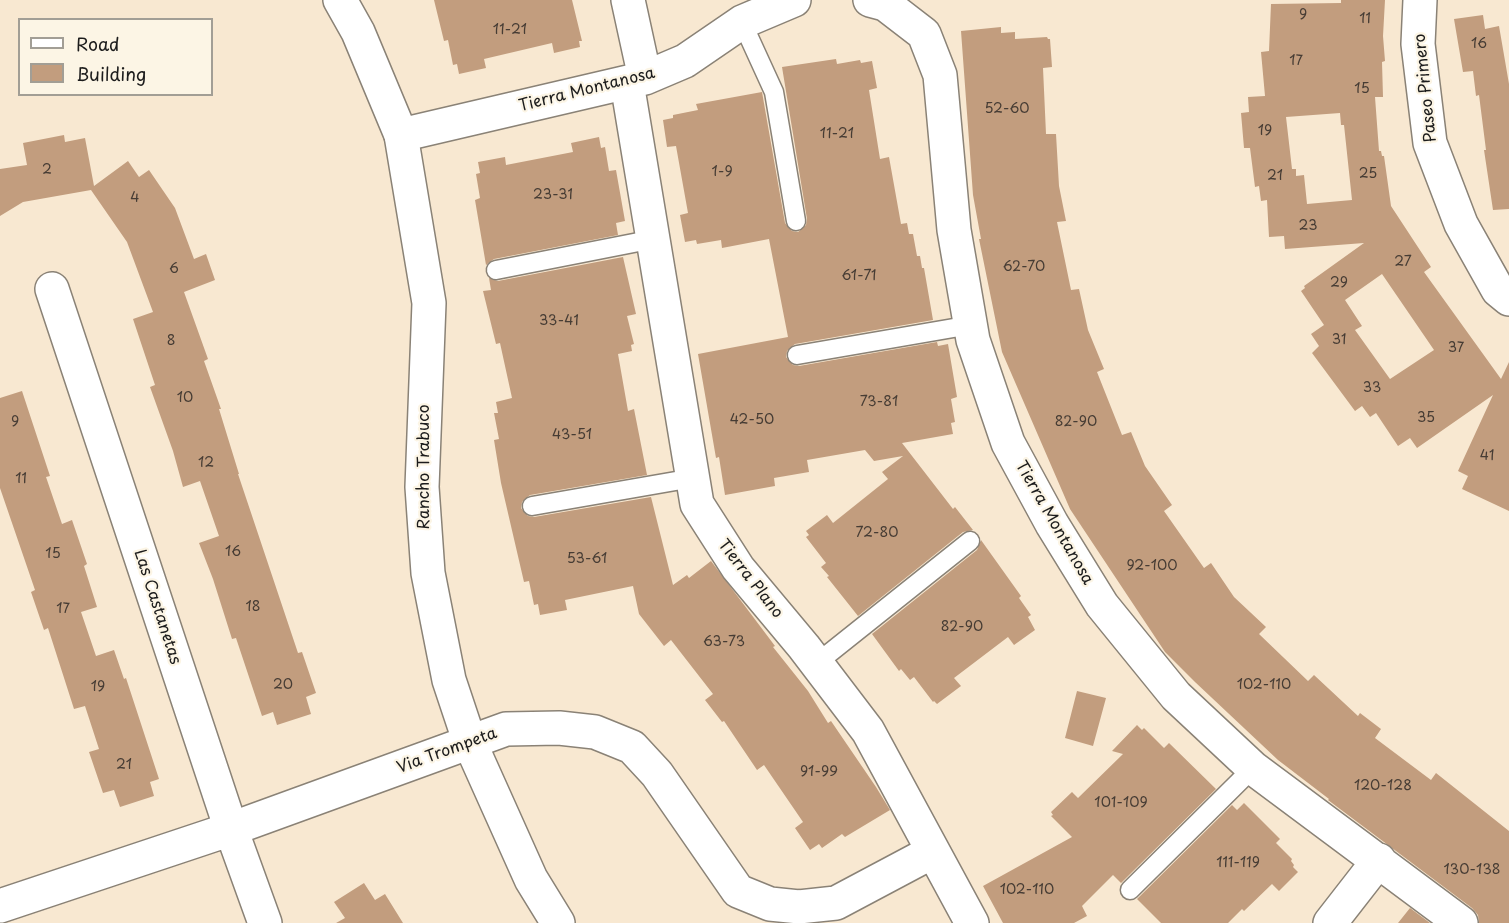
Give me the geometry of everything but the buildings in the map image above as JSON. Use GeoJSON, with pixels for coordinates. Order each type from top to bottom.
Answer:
{"type":"FeatureCollection","features":[{"type":"Feature","properties":{"kind":"street","name":"Rancho Trabuco"},"geometry":{"type":"LineString","coordinates":[[340,0],[358,32],[401,135],[429,303],[422,487],[428,573],[449,680],[470,743],[531,879],[558,923]]}},
{"type":"Feature","properties":{"kind":"street","name":"Tierra Plano"},"geometry":{"type":"LineString","coordinates":[[628,0],[654,239],[698,504],[738,568],[817,663],[867,730],[972,923]]}},
{"type":"Feature","properties":{"kind":"street","name":"Tierra Montanosa"},"geometry":{"type":"LineString","coordinates":[[401,135],[636,80],[685,61],[742,22],[794,0]]}},
{"type":"Feature","properties":{"kind":"street","name":"Tierra Montanosa"},"geometry":{"type":"LineString","coordinates":[[870,0],[885,4],[924,34],[940,75],[954,230],[973,340],[1008,443],[1052,524],[1102,605],[1176,696],[1253,768],[1461,923]]}},
{"type":"Feature","properties":{"kind":"street","name":"Paseo Primero"},"geometry":{"type":"LineString","coordinates":[[1420,0],[1418,44],[1430,143],[1461,225],[1498,290],[1509,299]]}},
{"type":"Feature","properties":{"kind":"street","name":"Las Castanetas"},"geometry":{"type":"LineString","coordinates":[[52,290],[231,829],[265,923]]}},
{"type":"Feature","properties":{"kind":"street","name":"Via Trompeta"},"geometry":{"type":"LineString","coordinates":[[0,906],[231,829],[506,729],[559,728],[595,732],[632,747],[657,774],[738,891],[770,904],[800,908],[836,903],[932,852]]}},
{"type":"Feature","properties":{"kind":"street"},"geometry":{"type":"LineString","coordinates":[[1330,923],[1379,860]]}},
{"type":"Feature","properties":{"kind":"lane"},"geometry":{"type":"LineString","coordinates":[[742,22],[774,92],[796,221]]}},
{"type":"Feature","properties":{"kind":"lane"},"geometry":{"type":"LineString","coordinates":[[496,270],[654,239]]}},
{"type":"Feature","properties":{"kind":"lane"},"geometry":{"type":"LineString","coordinates":[[797,355],[971,325]]}},
{"type":"Feature","properties":{"kind":"lane"},"geometry":{"type":"LineString","coordinates":[[532,506],[693,478]]}},
{"type":"Feature","properties":{"kind":"lane"},"geometry":{"type":"LineString","coordinates":[[817,663],[970,541]]}},
{"type":"Feature","properties":{"kind":"lane"},"geometry":{"type":"LineString","coordinates":[[1130,890],[1253,768]]}}]}
